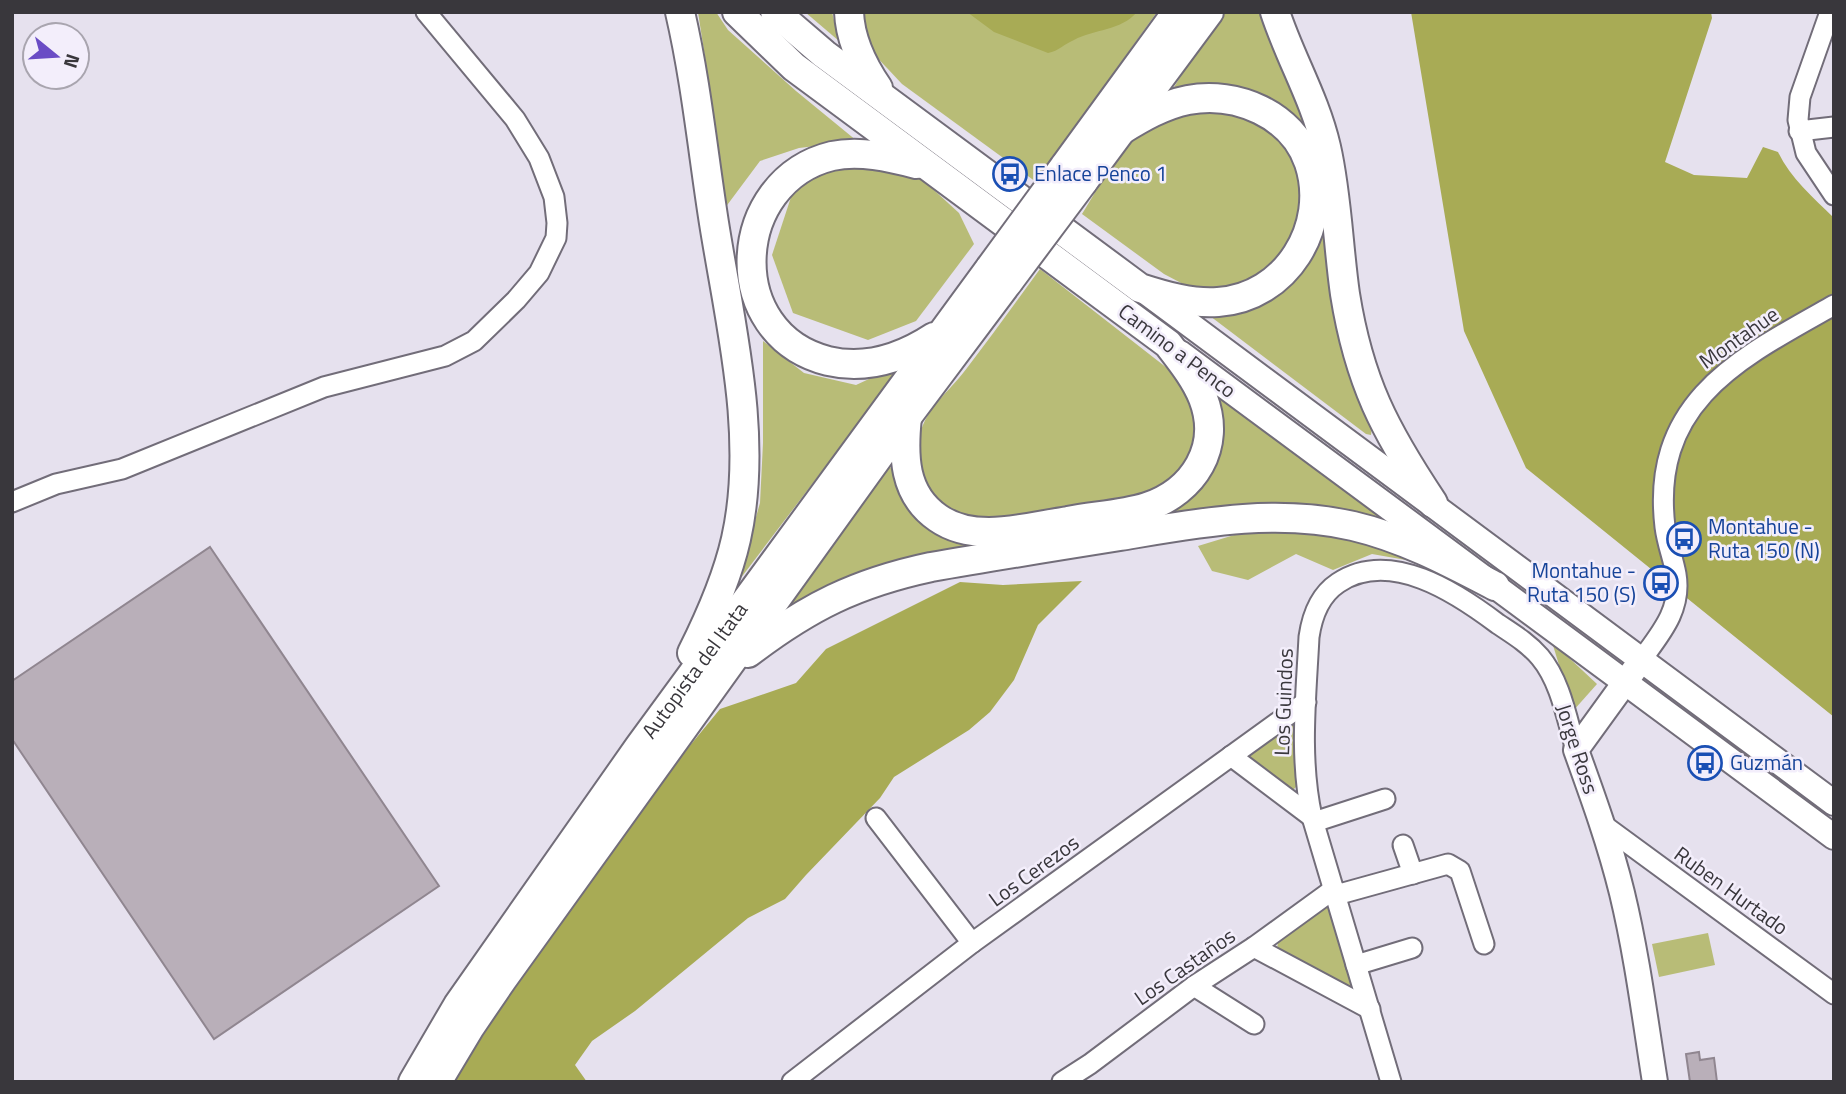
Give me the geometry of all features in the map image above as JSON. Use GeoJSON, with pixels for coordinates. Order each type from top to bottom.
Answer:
{"type":"FeatureCollection","features":[{"type":"Feature","properties":{"kind":"highway"},"geometry":{"type":"LineString","coordinates":[[639,747],[693,652],[719,594],[737,538],[744,482],[744,438],[738,378],[680,12]]}},
{"type":"Feature","properties":{"kind":"highway","name":"Camino a Penco"},"geometry":{"type":"LineString","coordinates":[[737,12],[794,67],[1168,344]]}},
{"type":"Feature","properties":{"kind":"highway","name":"Camino a Penco"},"geometry":{"type":"LineString","coordinates":[[775,12],[801,36],[1140,288]]}},
{"type":"Feature","properties":{"kind":"highway"},"geometry":{"type":"LineString","coordinates":[[849,12],[850,26],[859,54],[888,101]]}},
{"type":"Feature","properties":{"kind":"highway"},"geometry":{"type":"LineString","coordinates":[[999,275],[1073,174],[1177,12]]}},
{"type":"Feature","properties":{"kind":"highway"},"geometry":{"type":"LineString","coordinates":[[1073,174],[1120,131],[1209,12]]}},
{"type":"Feature","properties":{"kind":"highway"},"geometry":{"type":"LineString","coordinates":[[1275,12],[1307,86],[1326,146],[1345,291],[1360,365],[1391,439],[1433,503]]}},
{"type":"Feature","properties":{"kind":"highway"},"geometry":{"type":"LineString","coordinates":[[1120,131],[1158,110],[1189,100],[1217,98],[1247,104],[1279,121],[1296,139],[1309,163],[1314,187],[1310,225],[1300,250],[1284,272],[1260,290],[1233,300],[1206,303],[1140,288]]}},
{"type":"Feature","properties":{"kind":"highway"},"geometry":{"type":"LineString","coordinates":[[936,172],[881,156],[847,154],[818,161],[785,183],[767,206],[755,235],[751,263],[754,289],[770,324],[796,348],[821,359],[848,364],[878,362],[911,351],[943,332]]}},
{"type":"Feature","properties":{"kind":"highway","name":"Autopista del Itata"},"geometry":{"type":"LineString","coordinates":[[412,1082],[458,1004],[639,747],[943,332],[999,275]]}},
{"type":"Feature","properties":{"kind":"highway","name":"Autopista del Itata"},"geometry":{"type":"LineString","coordinates":[[437,1082],[502,980],[907,417],[999,275]]}},
{"type":"Feature","properties":{"kind":"highway"},"geometry":{"type":"LineString","coordinates":[[907,417],[906,467],[911,487],[928,511],[949,525],[971,531],[994,532],[1145,507],[1172,495],[1189,481],[1201,463],[1209,431],[1206,407],[1200,392],[1168,344]]}},
{"type":"Feature","properties":{"kind":"highway"},"geometry":{"type":"LineString","coordinates":[[717,681],[744,656],[798,617],[844,593],[886,577],[931,567],[1224,520],[1273,516],[1353,526],[1403,541],[1495,586]]}},
{"type":"Feature","properties":{"kind":"main road","name":"Camino a Penco"},"geometry":{"type":"LineString","coordinates":[[1140,288],[1834,803]]}},
{"type":"Feature","properties":{"kind":"main road","name":"Camino a Penco"},"geometry":{"type":"LineString","coordinates":[[1168,344],[1834,837]]}},
{"type":"Feature","properties":{"kind":"main road"},"geometry":{"type":"LineString","coordinates":[[1576,750],[1642,659]]}},
{"type":"Feature","properties":{"kind":"main road","name":"Jorge Ross"},"geometry":{"type":"LineString","coordinates":[[1576,750],[1602,824],[1629,923],[1655,1082]]}},
{"type":"Feature","properties":{"kind":"street"},"geometry":{"type":"LineString","coordinates":[[12,502],[56,484],[122,469],[324,387],[445,356],[474,341],[539,273],[556,238],[558,223],[554,197],[539,158],[515,119],[426,12]]}},
{"type":"Feature","properties":{"kind":"street"},"geometry":{"type":"LineString","coordinates":[[1830,12],[1827,40],[1800,97],[1799,131],[1806,153],[1834,195]]}},
{"type":"Feature","properties":{"kind":"street"},"geometry":{"type":"LineString","coordinates":[[1799,131],[1834,127]]}},
{"type":"Feature","properties":{"kind":"street","name":"Montahue"},"geometry":{"type":"LineString","coordinates":[[1642,659],[1669,622],[1676,597],[1676,573],[1666,532],[1663,497],[1668,457],[1685,416],[1704,391],[1743,358],[1834,305]]}},
{"type":"Feature","properties":{"kind":"street","name":"Jorge Ross"},"geometry":{"type":"LineString","coordinates":[[1328,592],[1355,574],[1389,571],[1436,585],[1482,612],[1532,648],[1548,669],[1576,750]]}},
{"type":"Feature","properties":{"kind":"street","name":"Los Guindos"},"geometry":{"type":"LineString","coordinates":[[1328,592],[1317,609],[1311,628],[1304,762],[1306,792],[1391,1082]]}},
{"type":"Feature","properties":{"kind":"street","name":"Los Cerezos"},"geometry":{"type":"LineString","coordinates":[[792,1082],[972,943],[1306,702]]}},
{"type":"Feature","properties":{"kind":"street","name":"Los Guindos"},"geometry":{"type":"LineString","coordinates":[[1231,756],[1313,820]]}},
{"type":"Feature","properties":{"kind":"street"},"geometry":{"type":"LineString","coordinates":[[1313,820],[1385,799]]}},
{"type":"Feature","properties":{"kind":"street"},"geometry":{"type":"LineString","coordinates":[[876,818],[972,943]]}},
{"type":"Feature","properties":{"kind":"street","name":"Ruben Hurtado"},"geometry":{"type":"LineString","coordinates":[[1602,824],[1834,994]]}},
{"type":"Feature","properties":{"kind":"street"},"geometry":{"type":"LineString","coordinates":[[1404,845],[1413,874]]}},
{"type":"Feature","properties":{"kind":"street"},"geometry":{"type":"LineString","coordinates":[[1335,892],[1448,864],[1460,871],[1484,944]]}},
{"type":"Feature","properties":{"kind":"street","name":"Los Castaños"},"geometry":{"type":"LineString","coordinates":[[1062,1082],[1194,986],[1335,892]]}},
{"type":"Feature","properties":{"kind":"street"},"geometry":{"type":"LineString","coordinates":[[1254,947],[1370,1009]]}},
{"type":"Feature","properties":{"kind":"street"},"geometry":{"type":"LineString","coordinates":[[1356,965],[1412,948]]}},
{"type":"Feature","properties":{"kind":"street"},"geometry":{"type":"LineString","coordinates":[[1194,986],[1254,1024]]}},
{"type":"Feature","properties":{"kind":"green space"},"geometry":{"type":"Polygon","coordinates":[[[698,12],[716,12],[728,30],[857,141],[799,148],[760,161],[722,212],[708,77],[698,12]]]}},
{"type":"Feature","properties":{"kind":"green space"},"geometry":{"type":"Polygon","coordinates":[[[805,12],[832,12],[839,41],[805,12]]]}},
{"type":"Feature","properties":{"kind":"green space"},"geometry":{"type":"Polygon","coordinates":[[[860,12],[1157,12],[1036,182],[902,84],[871,51],[860,12]]]}},
{"type":"Feature","properties":{"kind":"green space"},"geometry":{"type":"Polygon","coordinates":[[[967,12],[1137,12],[1123,23],[1082,36],[1048,53],[994,32],[967,12]]]}},
{"type":"Feature","properties":{"kind":"green space"},"geometry":{"type":"Polygon","coordinates":[[[1221,12],[1269,12],[1318,156],[1281,108],[1258,93],[1245,88],[1217,85],[1174,87],[1221,12]]]}},
{"type":"Feature","properties":{"kind":"green space"},"geometry":{"type":"Polygon","coordinates":[[[1411,12],[1711,12],[1712,18],[1665,162],[1694,175],[1747,178],[1763,147],[1778,152],[1796,179],[1834,218],[1834,717],[1526,468],[1464,331],[1411,12]]]}},
{"type":"Feature","properties":{"kind":"green space"},"geometry":{"type":"Polygon","coordinates":[[[1222,108],[1277,132],[1299,167],[1301,216],[1286,251],[1256,277],[1231,287],[1204,289],[1183,284],[1164,274],[1082,214],[1116,159],[1149,124],[1169,115],[1222,108]]]}},
{"type":"Feature","properties":{"kind":"green space"},"geometry":{"type":"Polygon","coordinates":[[[847,163],[923,180],[959,213],[974,244],[916,321],[868,340],[793,313],[772,255],[794,188],[847,163]]]}},
{"type":"Feature","properties":{"kind":"green space"},"geometry":{"type":"Polygon","coordinates":[[[1326,212],[1372,427],[1371,435],[1366,434],[1206,313],[1231,311],[1326,212]]]}},
{"type":"Feature","properties":{"kind":"green space"},"geometry":{"type":"Polygon","coordinates":[[[1040,269],[1176,375],[1196,406],[1198,450],[1158,494],[996,520],[973,521],[931,499],[918,464],[919,438],[934,406],[967,368],[1040,269]]]}},
{"type":"Feature","properties":{"kind":"green space"},"geometry":{"type":"Polygon","coordinates":[[[763,341],[804,373],[856,385],[895,367],[898,371],[737,583],[760,503],[763,341]]]}},
{"type":"Feature","properties":{"kind":"green space"},"geometry":{"type":"Polygon","coordinates":[[[1209,389],[1385,519],[1384,521],[1332,509],[1280,504],[1139,521],[1183,501],[1209,389]]]}},
{"type":"Feature","properties":{"kind":"green space"},"geometry":{"type":"Polygon","coordinates":[[[892,467],[981,545],[792,609],[784,608],[887,469],[892,467]]]}},
{"type":"Feature","properties":{"kind":"green space"},"geometry":{"type":"Polygon","coordinates":[[[1254,529],[1358,536],[1444,574],[1406,560],[1372,554],[1333,570],[1296,554],[1248,580],[1212,571],[1198,546],[1254,529]]]}},
{"type":"Feature","properties":{"kind":"green space"},"geometry":{"type":"Polygon","coordinates":[[[1082,581],[1038,625],[1014,680],[990,712],[969,730],[894,777],[880,798],[785,899],[748,918],[635,1011],[592,1041],[575,1065],[587,1082],[453,1082],[487,1024],[665,776],[720,709],[796,683],[826,649],[960,582],[1003,585],[1082,581]]]}},
{"type":"Feature","properties":{"kind":"green space"},"geometry":{"type":"Polygon","coordinates":[[[1552,642],[1597,684],[1573,711],[1552,642]]]}},
{"type":"Feature","properties":{"kind":"green space"},"geometry":{"type":"Polygon","coordinates":[[[1291,722],[1298,723],[1296,787],[1290,793],[1249,759],[1246,751],[1291,722]]]}},
{"type":"Feature","properties":{"kind":"green space"},"geometry":{"type":"Polygon","coordinates":[[[1323,907],[1334,909],[1357,990],[1353,995],[1277,953],[1278,938],[1323,907]]]}},
{"type":"Feature","properties":{"kind":"green space"},"geometry":{"type":"Polygon","coordinates":[[[1708,933],[1715,965],[1659,977],[1652,944],[1708,933]]]}},
{"type":"Feature","properties":{"kind":"building"},"geometry":{"type":"Polygon","coordinates":[[[210,547],[439,886],[214,1039],[12,739],[12,681],[210,547]]]}},
{"type":"Feature","properties":{"kind":"building"},"geometry":{"type":"Polygon","coordinates":[[[1699,1052],[1700,1060],[1714,1058],[1717,1082],[1690,1082],[1686,1054],[1699,1052]]]}},
{"type":"Feature","properties":{"kind":"place","name":"Enlace Penco 1"},"geometry":{"type":"Point","coordinates":[1010,174]}},
{"type":"Feature","properties":{"kind":"place","name":"Montahue - Ruta 150 (N)"},"geometry":{"type":"Point","coordinates":[1684,539]}},
{"type":"Feature","properties":{"kind":"place","name":"Montahue - Ruta 150 (S)"},"geometry":{"type":"Point","coordinates":[1661,583]}},
{"type":"Feature","properties":{"kind":"place","name":"Guzmán"},"geometry":{"type":"Point","coordinates":[1705,763]}}]}
